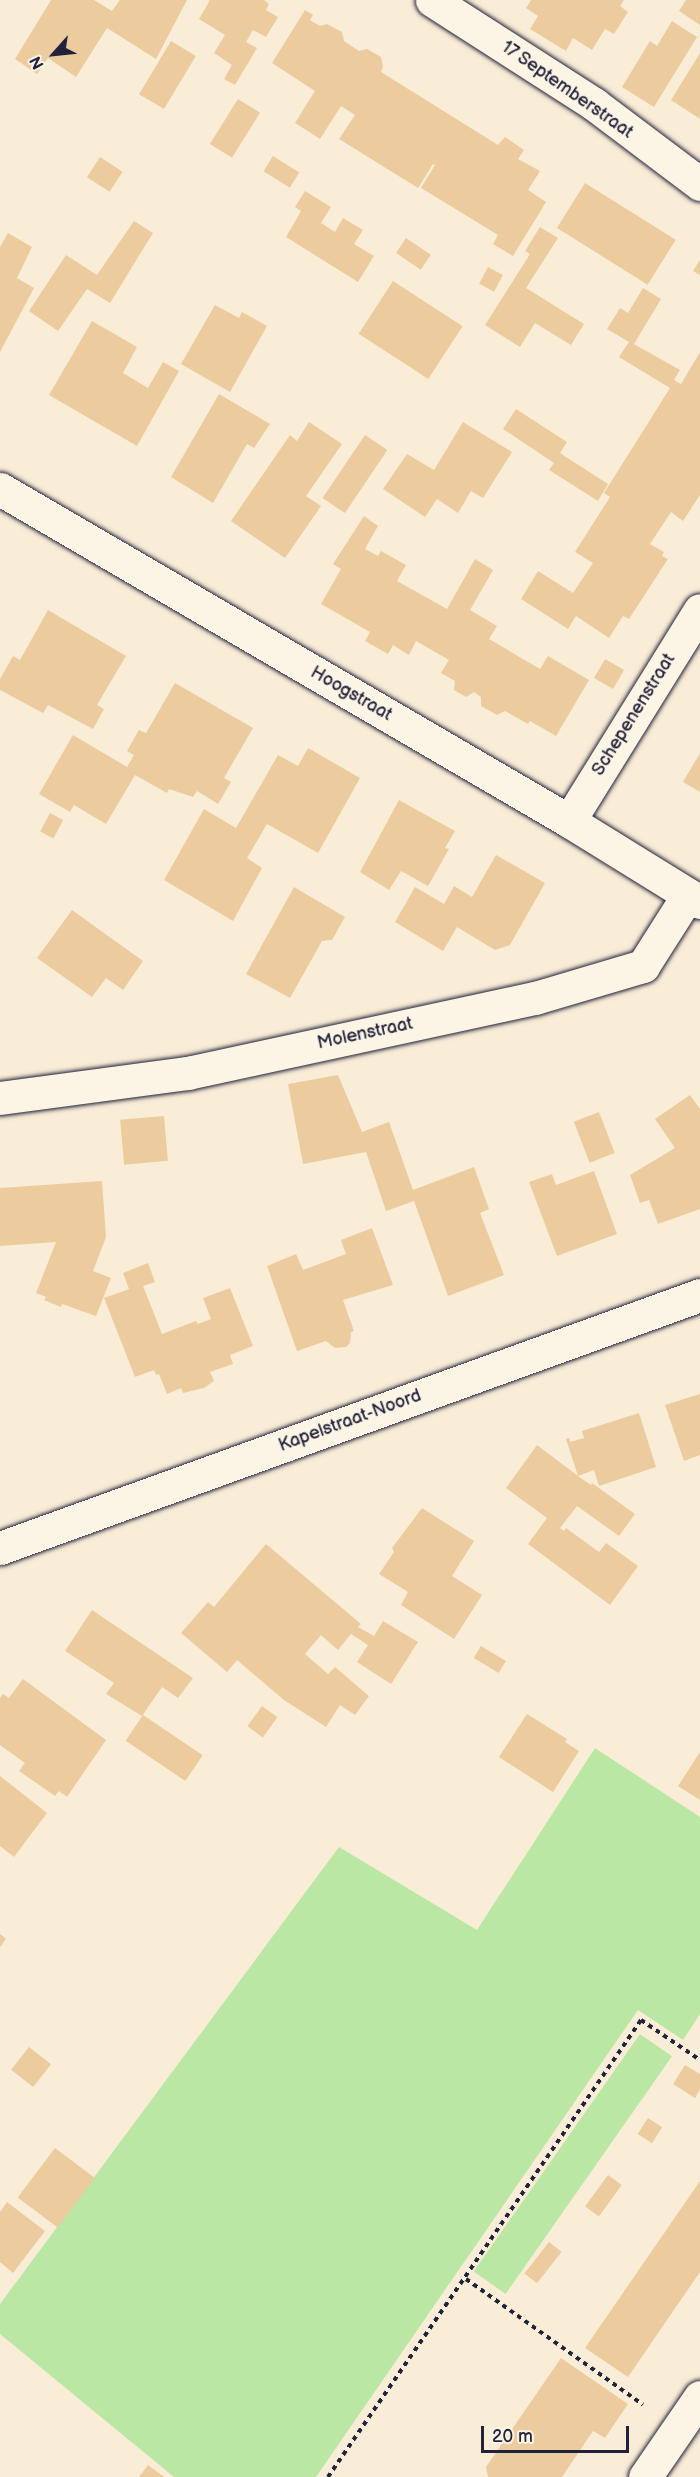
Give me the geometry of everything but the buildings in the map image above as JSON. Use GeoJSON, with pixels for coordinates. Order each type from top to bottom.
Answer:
{"type":"FeatureCollection","features":[{"type":"Feature","properties":{"kind":"street","name":"17 Septemberstraat"},"geometry":{"type":"LineString","coordinates":[[448,4],[594,104],[700,184]]}},
{"type":"Feature","properties":{"kind":"street","name":"Hoogstraat"},"geometry":{"type":"LineString","coordinates":[[0,489],[568,821],[694,898]]}},
{"type":"Feature","properties":{"kind":"street","name":"Schepenenstraat"},"geometry":{"type":"LineString","coordinates":[[568,821],[700,610]]}},
{"type":"Feature","properties":{"kind":"street","name":"Molenstraat"},"geometry":{"type":"LineString","coordinates":[[0,1098],[188,1072],[535,998],[643,966],[694,898]]}},
{"type":"Feature","properties":{"kind":"street","name":"Kapelstraat-Noord"},"geometry":{"type":"LineString","coordinates":[[4,1550],[700,1295]]}},
{"type":"Feature","properties":{"kind":"street"},"geometry":{"type":"LineString","coordinates":[[645,2477],[700,2397]]}},
{"type":"Feature","properties":{"kind":"path"},"geometry":{"type":"LineString","coordinates":[[328,2477],[641,2020],[700,2060]]}},
{"type":"Feature","properties":{"kind":"path"},"geometry":{"type":"LineString","coordinates":[[466,2278],[678,2430]]}},
{"type":"Feature","properties":{"kind":"green space"},"geometry":{"type":"Polygon","coordinates":[[[595,1748],[700,1817],[700,2014],[683,2040],[638,2010],[316,2477],[174,2477],[0,2334],[0,2304],[339,1847],[477,1930],[595,1748]]]}},
{"type":"Feature","properties":{"kind":"green space"},"geometry":{"type":"Polygon","coordinates":[[[640,2034],[672,2056],[506,2294],[474,2272],[640,2034]]]}}]}
